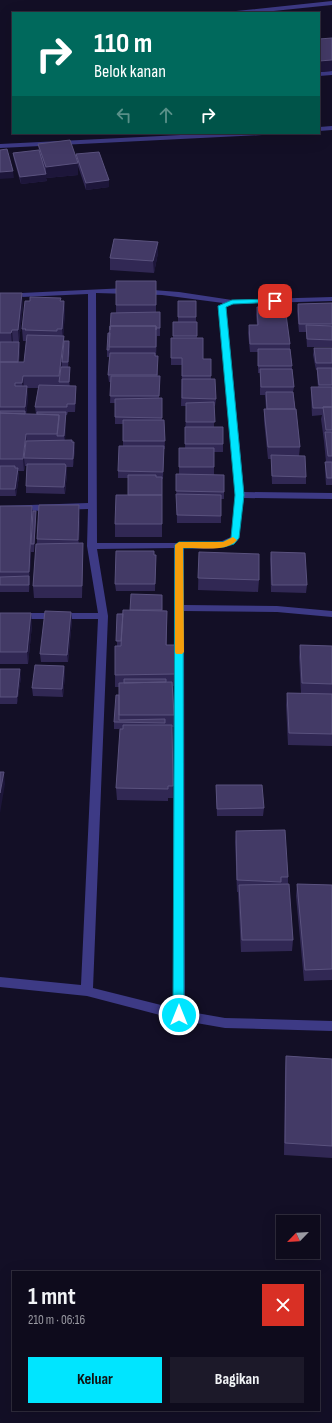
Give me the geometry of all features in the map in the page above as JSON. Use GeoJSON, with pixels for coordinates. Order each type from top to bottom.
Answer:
{"type":"FeatureCollection","features":[{"type":"Feature","properties":{"kind":"street"},"geometry":{"type":"LineString","coordinates":[[247,12],[332,4]]}},
{"type":"Feature","properties":{"kind":"street"},"geometry":{"type":"LineString","coordinates":[[320,74],[332,73]]}},
{"type":"Feature","properties":{"kind":"street"},"geometry":{"type":"LineString","coordinates":[[320,129],[332,128]]}},
{"type":"Feature","properties":{"kind":"street"},"geometry":{"type":"LineString","coordinates":[[0,146],[229,134]]}},
{"type":"Feature","properties":{"kind":"street"},"geometry":{"type":"LineString","coordinates":[[87,991],[103,616],[92,546],[92,291]]}},
{"type":"Feature","properties":{"kind":"street"},"geometry":{"type":"LineString","coordinates":[[0,296],[92,291],[156,291],[188,294],[232,302],[332,299]]}},
{"type":"Feature","properties":{"kind":"street"},"geometry":{"type":"LineString","coordinates":[[92,546],[224,545],[231,542],[235,538],[240,495],[222,306],[232,302]]}},
{"type":"Feature","properties":{"kind":"street"},"geometry":{"type":"LineString","coordinates":[[240,495],[332,496]]}},
{"type":"Feature","properties":{"kind":"street"},"geometry":{"type":"LineString","coordinates":[[0,509],[92,506]]}},
{"type":"Feature","properties":{"kind":"street"},"geometry":{"type":"LineString","coordinates":[[179,545],[179,1015]]}},
{"type":"Feature","properties":{"kind":"street"},"geometry":{"type":"LineString","coordinates":[[179,608],[278,609],[332,614]]}},
{"type":"Feature","properties":{"kind":"street"},"geometry":{"type":"LineString","coordinates":[[0,616],[103,616]]}},
{"type":"Feature","properties":{"kind":"street"},"geometry":{"type":"LineString","coordinates":[[0,982],[87,991],[179,1015],[225,1023],[332,1026]]}},
{"type":"Feature","properties":{"kind":"building"},"geometry":{"type":"Polygon","coordinates":[[[332,38],[332,60],[320,61],[320,39],[332,38]]]}},
{"type":"Feature","properties":{"kind":"building"},"geometry":{"type":"Polygon","coordinates":[[[70,140],[78,163],[46,167],[38,144],[70,140]]]}},
{"type":"Feature","properties":{"kind":"building"},"geometry":{"type":"Polygon","coordinates":[[[7,149],[13,171],[0,172],[0,150],[7,149]]]}},
{"type":"Feature","properties":{"kind":"building"},"geometry":{"type":"Polygon","coordinates":[[[39,150],[46,174],[20,177],[13,153],[39,150]]]}},
{"type":"Feature","properties":{"kind":"building"},"geometry":{"type":"Polygon","coordinates":[[[99,152],[109,180],[86,183],[76,154],[99,152]]]}},
{"type":"Feature","properties":{"kind":"building"},"geometry":{"type":"Polygon","coordinates":[[[114,239],[158,242],[153,261],[110,258],[114,239]]]}},
{"type":"Feature","properties":{"kind":"building"},"geometry":{"type":"Polygon","coordinates":[[[116,281],[156,281],[156,305],[116,305],[116,281]]]}},
{"type":"Feature","properties":{"kind":"building"},"geometry":{"type":"Polygon","coordinates":[[[0,293],[22,293],[18,330],[12,330],[11,333],[0,333],[0,293]]]}},
{"type":"Feature","properties":{"kind":"building"},"geometry":{"type":"Polygon","coordinates":[[[30,297],[61,298],[60,301],[64,301],[62,329],[57,329],[57,331],[22,329],[25,301],[30,301],[30,297]]]}},
{"type":"Feature","properties":{"kind":"building"},"geometry":{"type":"Polygon","coordinates":[[[178,301],[196,301],[196,317],[178,317],[178,301]]]}},
{"type":"Feature","properties":{"kind":"building"},"geometry":{"type":"Polygon","coordinates":[[[332,303],[332,324],[299,324],[298,304],[332,303]]]}},
{"type":"Feature","properties":{"kind":"building"},"geometry":{"type":"Polygon","coordinates":[[[257,307],[285,307],[290,344],[250,344],[249,325],[258,325],[257,307]]]}},
{"type":"Feature","properties":{"kind":"building"},"geometry":{"type":"Polygon","coordinates":[[[160,312],[160,328],[156,328],[156,326],[110,326],[111,313],[160,312]]]}},
{"type":"Feature","properties":{"kind":"building"},"geometry":{"type":"Polygon","coordinates":[[[173,322],[197,322],[197,336],[173,336],[173,322]]]}},
{"type":"Feature","properties":{"kind":"building"},"geometry":{"type":"Polygon","coordinates":[[[306,325],[332,326],[332,340],[307,339],[306,325]]]}},
{"type":"Feature","properties":{"kind":"building"},"geometry":{"type":"Polygon","coordinates":[[[110,326],[156,326],[156,347],[109,347],[110,326]]]}},
{"type":"Feature","properties":{"kind":"building"},"geometry":{"type":"Polygon","coordinates":[[[108,333],[110,333],[109,350],[107,350],[108,333]]]}},
{"type":"Feature","properties":{"kind":"building"},"geometry":{"type":"Polygon","coordinates":[[[27,335],[64,336],[59,376],[23,376],[22,383],[15,383],[15,386],[27,386],[25,407],[0,407],[0,362],[24,362],[27,335]]]}},
{"type":"Feature","properties":{"kind":"building"},"geometry":{"type":"Polygon","coordinates":[[[171,338],[203,338],[203,359],[211,359],[211,376],[182,376],[182,358],[171,358],[171,338]]]}},
{"type":"Feature","properties":{"kind":"building"},"geometry":{"type":"Polygon","coordinates":[[[64,341],[69,341],[68,362],[62,362],[64,341]]]}},
{"type":"Feature","properties":{"kind":"building"},"geometry":{"type":"Polygon","coordinates":[[[0,342],[19,342],[18,362],[0,362],[0,342]]]}},
{"type":"Feature","properties":{"kind":"building"},"geometry":{"type":"Polygon","coordinates":[[[314,348],[332,348],[332,363],[316,363],[314,348]]]}},
{"type":"Feature","properties":{"kind":"building"},"geometry":{"type":"Polygon","coordinates":[[[258,349],[290,349],[292,366],[258,366],[258,349]]]}},
{"type":"Feature","properties":{"kind":"building"},"geometry":{"type":"Polygon","coordinates":[[[110,353],[155,353],[155,356],[158,356],[157,375],[108,375],[110,353]]]}},
{"type":"Feature","properties":{"kind":"building"},"geometry":{"type":"Polygon","coordinates":[[[61,367],[70,367],[69,382],[59,382],[61,367]]]}},
{"type":"Feature","properties":{"kind":"building"},"geometry":{"type":"Polygon","coordinates":[[[317,368],[332,368],[332,385],[319,385],[317,368]]]}},
{"type":"Feature","properties":{"kind":"building"},"geometry":{"type":"Polygon","coordinates":[[[260,369],[292,369],[294,387],[261,387],[260,369]]]}},
{"type":"Feature","properties":{"kind":"building"},"geometry":{"type":"Polygon","coordinates":[[[111,376],[160,376],[159,396],[110,396],[111,376]]]}},
{"type":"Feature","properties":{"kind":"building"},"geometry":{"type":"Polygon","coordinates":[[[182,379],[215,379],[216,399],[182,398],[182,379]]]}},
{"type":"Feature","properties":{"kind":"building"},"geometry":{"type":"Polygon","coordinates":[[[39,385],[76,386],[75,404],[67,404],[67,407],[35,407],[39,385]]]}},
{"type":"Feature","properties":{"kind":"building"},"geometry":{"type":"Polygon","coordinates":[[[311,387],[332,387],[332,407],[313,408],[311,387]]]}},
{"type":"Feature","properties":{"kind":"building"},"geometry":{"type":"Polygon","coordinates":[[[266,392],[293,392],[295,409],[267,409],[266,392]]]}},
{"type":"Feature","properties":{"kind":"building"},"geometry":{"type":"Polygon","coordinates":[[[162,398],[162,418],[115,417],[115,399],[162,398]]]}},
{"type":"Feature","properties":{"kind":"building"},"geometry":{"type":"Polygon","coordinates":[[[214,402],[215,422],[186,422],[186,403],[214,402]]]}},
{"type":"Feature","properties":{"kind":"building"},"geometry":{"type":"Polygon","coordinates":[[[323,407],[332,407],[332,430],[326,430],[323,407]]]}},
{"type":"Feature","properties":{"kind":"building"},"geometry":{"type":"Polygon","coordinates":[[[264,409],[296,409],[300,447],[268,447],[264,409]]]}},
{"type":"Feature","properties":{"kind":"building"},"geometry":{"type":"Polygon","coordinates":[[[0,411],[25,411],[25,414],[0,413],[0,411]]]}},
{"type":"Feature","properties":{"kind":"building"},"geometry":{"type":"Polygon","coordinates":[[[37,412],[66,412],[64,436],[57,436],[59,415],[37,414],[37,412]]]}},
{"type":"Feature","properties":{"kind":"building"},"geometry":{"type":"Polygon","coordinates":[[[0,413],[59,415],[57,434],[26,434],[23,459],[0,459],[0,413]]]}},
{"type":"Feature","properties":{"kind":"building"},"geometry":{"type":"Polygon","coordinates":[[[123,420],[164,420],[165,441],[123,441],[123,420]]]}},
{"type":"Feature","properties":{"kind":"building"},"geometry":{"type":"Polygon","coordinates":[[[185,427],[223,427],[223,444],[185,444],[185,427]]]}},
{"type":"Feature","properties":{"kind":"building"},"geometry":{"type":"Polygon","coordinates":[[[325,432],[332,432],[332,456],[328,456],[325,432]]]}},
{"type":"Feature","properties":{"kind":"building"},"geometry":{"type":"Polygon","coordinates":[[[72,440],[72,442],[74,442],[73,459],[24,458],[26,441],[72,440]]]}},
{"type":"Feature","properties":{"kind":"building"},"geometry":{"type":"Polygon","coordinates":[[[119,446],[164,446],[163,472],[118,471],[119,446]]]}},
{"type":"Feature","properties":{"kind":"building"},"geometry":{"type":"Polygon","coordinates":[[[179,448],[214,448],[214,467],[179,467],[179,448]]]}},
{"type":"Feature","properties":{"kind":"building"},"geometry":{"type":"Polygon","coordinates":[[[271,455],[305,456],[306,477],[272,476],[271,455]]]}},
{"type":"Feature","properties":{"kind":"building"},"geometry":{"type":"Polygon","coordinates":[[[325,462],[332,462],[332,478],[327,478],[325,462]]]}},
{"type":"Feature","properties":{"kind":"building"},"geometry":{"type":"Polygon","coordinates":[[[27,464],[65,464],[64,487],[26,486],[27,464]]]}},
{"type":"Feature","properties":{"kind":"building"},"geometry":{"type":"Polygon","coordinates":[[[0,466],[15,466],[15,468],[18,468],[15,489],[0,489],[0,466]]]}},
{"type":"Feature","properties":{"kind":"building"},"geometry":{"type":"Polygon","coordinates":[[[176,474],[224,475],[224,492],[176,491],[176,474]]]}},
{"type":"Feature","properties":{"kind":"building"},"geometry":{"type":"Polygon","coordinates":[[[128,475],[156,475],[156,477],[162,477],[162,495],[128,495],[128,475]]]}},
{"type":"Feature","properties":{"kind":"building"},"geometry":{"type":"Polygon","coordinates":[[[176,494],[221,495],[221,516],[177,515],[176,494]]]}},
{"type":"Feature","properties":{"kind":"building"},"geometry":{"type":"Polygon","coordinates":[[[116,495],[162,495],[162,524],[115,524],[116,495]]]}},
{"type":"Feature","properties":{"kind":"building"},"geometry":{"type":"Polygon","coordinates":[[[39,505],[79,505],[78,540],[37,539],[39,505]]]}},
{"type":"Feature","properties":{"kind":"building"},"geometry":{"type":"Polygon","coordinates":[[[0,506],[32,506],[29,572],[0,572],[0,506]]]}},
{"type":"Feature","properties":{"kind":"building"},"geometry":{"type":"Polygon","coordinates":[[[33,511],[36,511],[34,544],[31,544],[33,511]]]}},
{"type":"Feature","properties":{"kind":"building"},"geometry":{"type":"Polygon","coordinates":[[[83,543],[82,586],[33,586],[36,544],[83,543]]]}},
{"type":"Feature","properties":{"kind":"building"},"geometry":{"type":"Polygon","coordinates":[[[116,551],[154,551],[154,555],[156,555],[155,584],[115,584],[116,551]]]}},
{"type":"Feature","properties":{"kind":"building"},"geometry":{"type":"Polygon","coordinates":[[[199,552],[259,554],[259,580],[198,578],[199,552]]]}},
{"type":"Feature","properties":{"kind":"building"},"geometry":{"type":"Polygon","coordinates":[[[271,552],[305,553],[307,585],[272,585],[271,552]]]}},
{"type":"Feature","properties":{"kind":"building"},"geometry":{"type":"Polygon","coordinates":[[[29,576],[29,585],[0,585],[0,577],[29,576]]]}},
{"type":"Feature","properties":{"kind":"building"},"geometry":{"type":"Polygon","coordinates":[[[131,594],[162,595],[162,610],[130,610],[131,594]]]}},
{"type":"Feature","properties":{"kind":"building"},"geometry":{"type":"Polygon","coordinates":[[[123,610],[167,611],[166,645],[175,645],[176,674],[115,675],[115,646],[121,646],[123,610]]]}},
{"type":"Feature","properties":{"kind":"building"},"geometry":{"type":"Polygon","coordinates":[[[45,611],[71,612],[67,655],[40,654],[45,611]]]}},
{"type":"Feature","properties":{"kind":"building"},"geometry":{"type":"Polygon","coordinates":[[[0,613],[31,613],[27,652],[0,652],[0,613]]]}},
{"type":"Feature","properties":{"kind":"building"},"geometry":{"type":"Polygon","coordinates":[[[117,614],[123,614],[121,641],[116,641],[117,614]]]}},
{"type":"Feature","properties":{"kind":"building"},"geometry":{"type":"Polygon","coordinates":[[[300,645],[332,646],[332,684],[302,683],[300,645]]]}},
{"type":"Feature","properties":{"kind":"building"},"geometry":{"type":"Polygon","coordinates":[[[35,665],[64,666],[62,689],[32,688],[35,665]]]}},
{"type":"Feature","properties":{"kind":"building"},"geometry":{"type":"Polygon","coordinates":[[[0,669],[20,669],[17,697],[0,697],[0,669]]]}},
{"type":"Feature","properties":{"kind":"building"},"geometry":{"type":"Polygon","coordinates":[[[124,679],[166,679],[166,682],[124,683],[124,679]]]}},
{"type":"Feature","properties":{"kind":"building"},"geometry":{"type":"Polygon","coordinates":[[[172,682],[174,715],[119,715],[119,683],[172,682]]]}},
{"type":"Feature","properties":{"kind":"building"},"geometry":{"type":"Polygon","coordinates":[[[287,693],[332,694],[332,734],[289,733],[287,693]]]}},
{"type":"Feature","properties":{"kind":"building"},"geometry":{"type":"Polygon","coordinates":[[[116,695],[119,695],[119,720],[165,719],[165,723],[114,722],[116,695]]]}},
{"type":"Feature","properties":{"kind":"building"},"geometry":{"type":"Polygon","coordinates":[[[123,725],[172,725],[173,786],[168,786],[168,789],[116,788],[120,729],[123,729],[123,725]]]}},
{"type":"Feature","properties":{"kind":"building"},"geometry":{"type":"Polygon","coordinates":[[[0,772],[4,772],[0,793],[0,772]]]}},
{"type":"Feature","properties":{"kind":"building"},"geometry":{"type":"Polygon","coordinates":[[[216,785],[262,785],[264,808],[217,809],[216,785]]]}},
{"type":"Feature","properties":{"kind":"building"},"geometry":{"type":"Polygon","coordinates":[[[285,830],[288,877],[281,877],[281,882],[237,880],[236,831],[285,830]]]}},
{"type":"Feature","properties":{"kind":"building"},"geometry":{"type":"Polygon","coordinates":[[[289,884],[293,940],[242,940],[239,885],[289,884]]]}},
{"type":"Feature","properties":{"kind":"building"},"geometry":{"type":"Polygon","coordinates":[[[297,884],[332,885],[332,969],[305,970],[297,884]]]}},
{"type":"Feature","properties":{"kind":"building"},"geometry":{"type":"Polygon","coordinates":[[[286,1056],[332,1059],[332,1146],[285,1143],[286,1056]]]}},
{"type":"Feature","properties":{"kind":"slow traffic"},"geometry":{"type":"LineString","coordinates":[[179,652],[179,545],[224,545],[233,540]]}},
{"type":"Feature","properties":{"kind":"route"},"geometry":{"type":"LineString","coordinates":[[179,1015],[179,545],[224,545],[231,542],[235,538],[240,495],[222,306],[226,303],[232,302],[275,301]]}}]}
